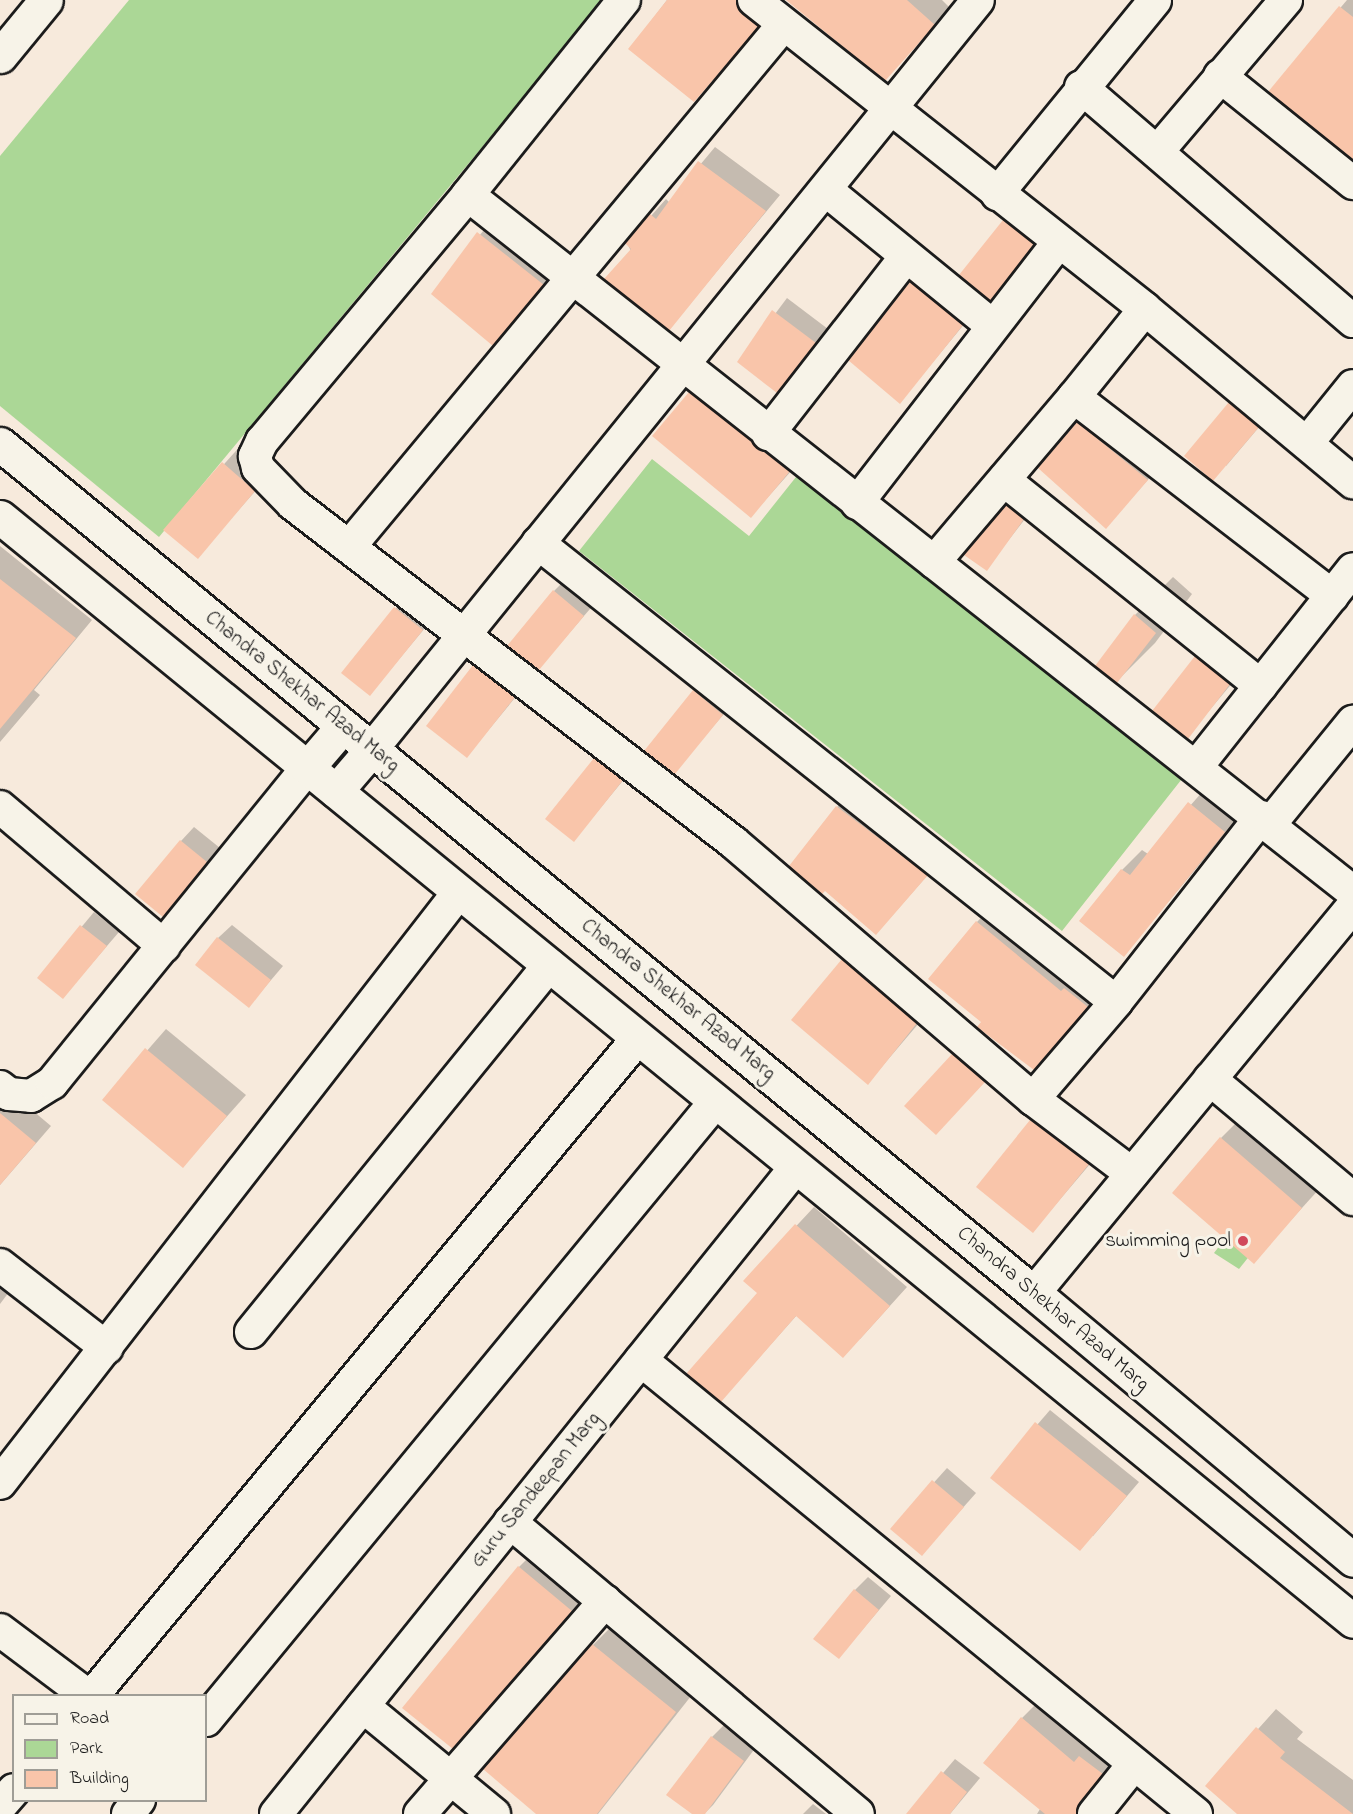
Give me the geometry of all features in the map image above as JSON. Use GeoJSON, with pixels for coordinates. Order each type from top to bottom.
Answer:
{"type":"FeatureCollection","features":[{"type":"Feature","properties":{"kind":"street"},"geometry":{"type":"LineString","coordinates":[[0,56],[46,0]]}},
{"type":"Feature","properties":{"kind":"street"},"geometry":{"type":"LineString","coordinates":[[624,0],[468,195],[262,441],[255,456],[265,478],[349,547],[733,842],[1033,1099],[1132,1174]]}},
{"type":"Feature","properties":{"kind":"street"},"geometry":{"type":"LineString","coordinates":[[754,0],[1058,243],[1145,309],[1353,482]]}},
{"type":"Feature","properties":{"kind":"street"},"geometry":{"type":"LineString","coordinates":[[997,194],[1081,87],[1155,0]]}},
{"type":"Feature","properties":{"kind":"street"},"geometry":{"type":"LineString","coordinates":[[1158,151],[1286,0]]}},
{"type":"Feature","properties":{"kind":"street"},"geometry":{"type":"LineString","coordinates":[[336,791],[892,110],[972,2]]}},
{"type":"Feature","properties":{"kind":"street"},"geometry":{"type":"LineString","coordinates":[[349,547],[784,24]]}},
{"type":"Feature","properties":{"kind":"street"},"geometry":{"type":"LineString","coordinates":[[1220,76],[1353,183]]}},
{"type":"Feature","properties":{"kind":"street"},"geometry":{"type":"LineString","coordinates":[[1081,87],[1353,321]]}},
{"type":"Feature","properties":{"kind":"street"},"geometry":{"type":"LineString","coordinates":[[826,190],[993,326]]}},
{"type":"Feature","properties":{"kind":"street"},"geometry":{"type":"LineString","coordinates":[[468,195],[681,367],[1266,820],[1351,909],[1034,1293]]}},
{"type":"Feature","properties":{"kind":"street"},"geometry":{"type":"LineString","coordinates":[[856,503],[1058,243]]}},
{"type":"Feature","properties":{"kind":"street"},"geometry":{"type":"LineString","coordinates":[[768,434],[906,257]]}},
{"type":"Feature","properties":{"kind":"street"},"geometry":{"type":"LineString","coordinates":[[934,562],[1074,397],[1145,309]]}},
{"type":"Feature","properties":{"kind":"street"},"geometry":{"type":"LineString","coordinates":[[1307,443],[1353,386]]}},
{"type":"Feature","properties":{"kind":"street"},"geometry":{"type":"LineString","coordinates":[[1074,397],[1332,596]]}},
{"type":"Feature","properties":{"kind":"street","name":"Chandra Shekhar Azad Marg"},"geometry":{"type":"LineString","coordinates":[[0,444],[1034,1293],[1353,1560]]}},
{"type":"Feature","properties":{"kind":"street"},"geometry":{"type":"LineString","coordinates":[[1004,480],[1261,686]]}},
{"type":"Feature","properties":{"kind":"street"},"geometry":{"type":"LineString","coordinates":[[0,517],[1353,1621]]}},
{"type":"Feature","properties":{"kind":"street"},"geometry":{"type":"LineString","coordinates":[[538,543],[1116,1002]]}},
{"type":"Feature","properties":{"kind":"street"},"geometry":{"type":"LineString","coordinates":[[1197,766],[1353,569]]}},
{"type":"Feature","properties":{"kind":"street"},"geometry":{"type":"LineString","coordinates":[[1033,1099],[1266,820],[1353,722]]}},
{"type":"Feature","properties":{"kind":"street"},"geometry":{"type":"LineString","coordinates":[[0,1087],[9,1094],[31,1096],[52,1083],[343,726]]}},
{"type":"Feature","properties":{"kind":"street"},"geometry":{"type":"LineString","coordinates":[[0,807],[164,946]]}},
{"type":"Feature","properties":{"kind":"street"},"geometry":{"type":"LineString","coordinates":[[0,1483],[459,892]]}},
{"type":"Feature","properties":{"kind":"street"},"geometry":{"type":"LineString","coordinates":[[251,1332],[549,965]]}},
{"type":"Feature","properties":{"kind":"street"},"geometry":{"type":"LineString","coordinates":[[91,1694],[638,1038]]}},
{"type":"Feature","properties":{"kind":"street"},"geometry":{"type":"LineString","coordinates":[[1210,1079],[1353,1199]]}},
{"type":"Feature","properties":{"kind":"street"},"geometry":{"type":"LineString","coordinates":[[207,1719],[716,1101]]}},
{"type":"Feature","properties":{"kind":"street","name":"Guru Sandeepan Marg"},"geometry":{"type":"LineString","coordinates":[[276,1814],[796,1167]]}},
{"type":"Feature","properties":{"kind":"street"},"geometry":{"type":"LineString","coordinates":[[0,1264],[107,1348]]}},
{"type":"Feature","properties":{"kind":"street"},"geometry":{"type":"LineString","coordinates":[[640,1360],[1196,1814]]}},
{"type":"Feature","properties":{"kind":"street"},"geometry":{"type":"LineString","coordinates":[[510,1522],[858,1814]]}},
{"type":"Feature","properties":{"kind":"street"},"geometry":{"type":"LineString","coordinates":[[420,1814],[605,1601]]}},
{"type":"Feature","properties":{"kind":"street"},"geometry":{"type":"LineString","coordinates":[[0,1630],[89,1694]]}},
{"type":"Feature","properties":{"kind":"street"},"geometry":{"type":"LineString","coordinates":[[363,1706],[494,1814]]}},
{"type":"Feature","properties":{"kind":"street"},"geometry":{"type":"LineString","coordinates":[[1094,1814],[1134,1764]]}},
{"type":"Feature","properties":{"kind":"street"},"geometry":{"type":"LineString","coordinates":[[0,1806],[12,1792]]}},
{"type":"Feature","properties":{"kind":"street"},"geometry":{"type":"LineString","coordinates":[[128,1814],[137,1802]]}},
{"type":"Feature","properties":{"kind":"green space"},"geometry":{"type":"Polygon","coordinates":[[[129,0],[604,0],[159,537],[0,406],[0,156],[129,0]]]}},
{"type":"Feature","properties":{"kind":"green space"},"geometry":{"type":"Polygon","coordinates":[[[652,459],[749,536],[800,472],[1185,775],[1062,931],[579,551],[652,459]]]}},
{"type":"Feature","properties":{"kind":"green space","name":"swimming pool"},"geometry":{"type":"Polygon","coordinates":[[[1249,1207],[1271,1229],[1239,1269],[1214,1253],[1249,1207]]]}},
{"type":"Feature","properties":{"kind":"building"},"geometry":{"type":"Polygon","coordinates":[[[667,0],[736,0],[742,14],[759,27],[694,102],[628,49],[667,0]]]}},
{"type":"Feature","properties":{"kind":"building"},"geometry":{"type":"Polygon","coordinates":[[[786,0],[907,0],[935,25],[885,81],[786,0]]]}},
{"type":"Feature","properties":{"kind":"building"},"geometry":{"type":"Polygon","coordinates":[[[1339,6],[1353,17],[1353,160],[1268,92],[1339,6]]]}},
{"type":"Feature","properties":{"kind":"building"},"geometry":{"type":"Polygon","coordinates":[[[698,161],[766,211],[669,331],[604,279],[631,249],[625,243],[650,214],[656,219],[698,161]]]}},
{"type":"Feature","properties":{"kind":"building"},"geometry":{"type":"Polygon","coordinates":[[[1003,220],[1034,244],[991,301],[959,275],[1003,220]]]}},
{"type":"Feature","properties":{"kind":"building"},"geometry":{"type":"Polygon","coordinates":[[[477,232],[544,285],[493,346],[431,294],[477,232]]]}},
{"type":"Feature","properties":{"kind":"building"},"geometry":{"type":"Polygon","coordinates":[[[910,282],[963,325],[900,404],[848,360],[910,282]]]}},
{"type":"Feature","properties":{"kind":"building"},"geometry":{"type":"Polygon","coordinates":[[[772,310],[816,343],[777,393],[737,362],[772,310]]]}},
{"type":"Feature","properties":{"kind":"building"},"geometry":{"type":"Polygon","coordinates":[[[689,392],[790,471],[751,518],[652,436],[689,392]]]}},
{"type":"Feature","properties":{"kind":"building"},"geometry":{"type":"Polygon","coordinates":[[[1229,402],[1259,427],[1213,481],[1184,456],[1229,402]]]}},
{"type":"Feature","properties":{"kind":"building"},"geometry":{"type":"Polygon","coordinates":[[[1077,422],[1148,480],[1106,529],[1038,468],[1077,422]]]}},
{"type":"Feature","properties":{"kind":"building"},"geometry":{"type":"Polygon","coordinates":[[[222,462],[255,491],[198,559],[163,530],[222,462]]]}},
{"type":"Feature","properties":{"kind":"building"},"geometry":{"type":"Polygon","coordinates":[[[1006,505],[1024,519],[987,571],[964,555],[1006,505]]]}},
{"type":"Feature","properties":{"kind":"building"},"geometry":{"type":"Polygon","coordinates":[[[0,579],[76,638],[0,729],[0,579]]]}},
{"type":"Feature","properties":{"kind":"building"},"geometry":{"type":"Polygon","coordinates":[[[553,590],[584,616],[539,670],[507,646],[553,590]]]}},
{"type":"Feature","properties":{"kind":"building"},"geometry":{"type":"Polygon","coordinates":[[[394,607],[423,630],[370,696],[341,673],[394,607]]]}},
{"type":"Feature","properties":{"kind":"building"},"geometry":{"type":"Polygon","coordinates":[[[1134,614],[1156,633],[1117,683],[1095,666],[1134,614]]]}},
{"type":"Feature","properties":{"kind":"building"},"geometry":{"type":"Polygon","coordinates":[[[1195,656],[1230,684],[1188,739],[1152,711],[1195,656]]]}},
{"type":"Feature","properties":{"kind":"building"},"geometry":{"type":"Polygon","coordinates":[[[473,665],[515,697],[467,758],[426,726],[473,665]]]}},
{"type":"Feature","properties":{"kind":"building"},"geometry":{"type":"Polygon","coordinates":[[[693,690],[723,715],[675,774],[644,751],[693,690]]]}},
{"type":"Feature","properties":{"kind":"building"},"geometry":{"type":"Polygon","coordinates":[[[594,758],[623,780],[574,842],[545,819],[594,758]]]}},
{"type":"Feature","properties":{"kind":"building"},"geometry":{"type":"Polygon","coordinates":[[[1188,802],[1225,832],[1124,957],[1079,921],[1121,869],[1130,875],[1188,802]]]}},
{"type":"Feature","properties":{"kind":"building"},"geometry":{"type":"Polygon","coordinates":[[[836,806],[928,875],[876,935],[825,891],[822,894],[789,866],[836,806]]]}},
{"type":"Feature","properties":{"kind":"building"},"geometry":{"type":"Polygon","coordinates":[[[180,840],[207,862],[163,917],[135,894],[180,840]]]}},
{"type":"Feature","properties":{"kind":"building"},"geometry":{"type":"Polygon","coordinates":[[[976,921],[1061,991],[1064,988],[1088,1007],[1034,1070],[977,1027],[981,1022],[928,979],[976,921]]]}},
{"type":"Feature","properties":{"kind":"building"},"geometry":{"type":"Polygon","coordinates":[[[80,925],[107,946],[63,999],[37,978],[80,925]]]}},
{"type":"Feature","properties":{"kind":"building"},"geometry":{"type":"Polygon","coordinates":[[[217,937],[271,980],[249,1008],[195,965],[217,937]]]}},
{"type":"Feature","properties":{"kind":"building"},"geometry":{"type":"Polygon","coordinates":[[[842,959],[917,1023],[868,1085],[791,1020],[842,959]]]}},
{"type":"Feature","properties":{"kind":"building"},"geometry":{"type":"Polygon","coordinates":[[[145,1048],[227,1116],[183,1168],[102,1100],[145,1048]]]}},
{"type":"Feature","properties":{"kind":"building"},"geometry":{"type":"Polygon","coordinates":[[[952,1054],[985,1082],[936,1135],[904,1106],[952,1054]]]}},
{"type":"Feature","properties":{"kind":"building"},"geometry":{"type":"Polygon","coordinates":[[[0,1113],[36,1143],[0,1185],[0,1113]]]}},
{"type":"Feature","properties":{"kind":"building"},"geometry":{"type":"Polygon","coordinates":[[[1030,1120],[1089,1164],[1033,1233],[976,1187],[1030,1120]]]}},
{"type":"Feature","properties":{"kind":"building"},"geometry":{"type":"Polygon","coordinates":[[[1220,1137],[1302,1208],[1254,1264],[1172,1193],[1220,1137]]]}},
{"type":"Feature","properties":{"kind":"building"},"geometry":{"type":"Polygon","coordinates":[[[795,1224],[890,1306],[843,1358],[796,1316],[721,1402],[686,1374],[757,1293],[743,1281],[795,1224]]]}},
{"type":"Feature","properties":{"kind":"building"},"geometry":{"type":"Polygon","coordinates":[[[1035,1422],[1127,1496],[1080,1551],[990,1478],[1035,1422]]]}},
{"type":"Feature","properties":{"kind":"building"},"geometry":{"type":"Polygon","coordinates":[[[932,1480],[964,1507],[922,1556],[890,1529],[932,1480]]]}},
{"type":"Feature","properties":{"kind":"building"},"geometry":{"type":"Polygon","coordinates":[[[518,1566],[572,1611],[453,1749],[402,1708],[518,1566]]]}},
{"type":"Feature","properties":{"kind":"building"},"geometry":{"type":"Polygon","coordinates":[[[854,1589],[879,1610],[839,1659],[813,1639],[854,1589]]]}},
{"type":"Feature","properties":{"kind":"building"},"geometry":{"type":"Polygon","coordinates":[[[592,1644],[676,1712],[597,1814],[536,1814],[483,1769],[592,1644]]]}},
{"type":"Feature","properties":{"kind":"building"},"geometry":{"type":"Polygon","coordinates":[[[1021,1717],[1074,1762],[1079,1756],[1103,1774],[1080,1803],[1076,1814],[1045,1814],[983,1763],[1021,1717]]]}},
{"type":"Feature","properties":{"kind":"building"},"geometry":{"type":"Polygon","coordinates":[[[1256,1727],[1285,1752],[1280,1758],[1353,1814],[1237,1814],[1205,1786],[1256,1727]]]}},
{"type":"Feature","properties":{"kind":"building"},"geometry":{"type":"Polygon","coordinates":[[[711,1736],[744,1761],[705,1814],[692,1814],[666,1795],[711,1736]]]}},
{"type":"Feature","properties":{"kind":"building"},"geometry":{"type":"Polygon","coordinates":[[[941,1771],[967,1792],[950,1814],[906,1814],[941,1771]]]}},
{"type":"Feature","properties":{"kind":"place","name":"swimming pool"},"geometry":{"type":"Point","coordinates":[1243,1241]}}]}
